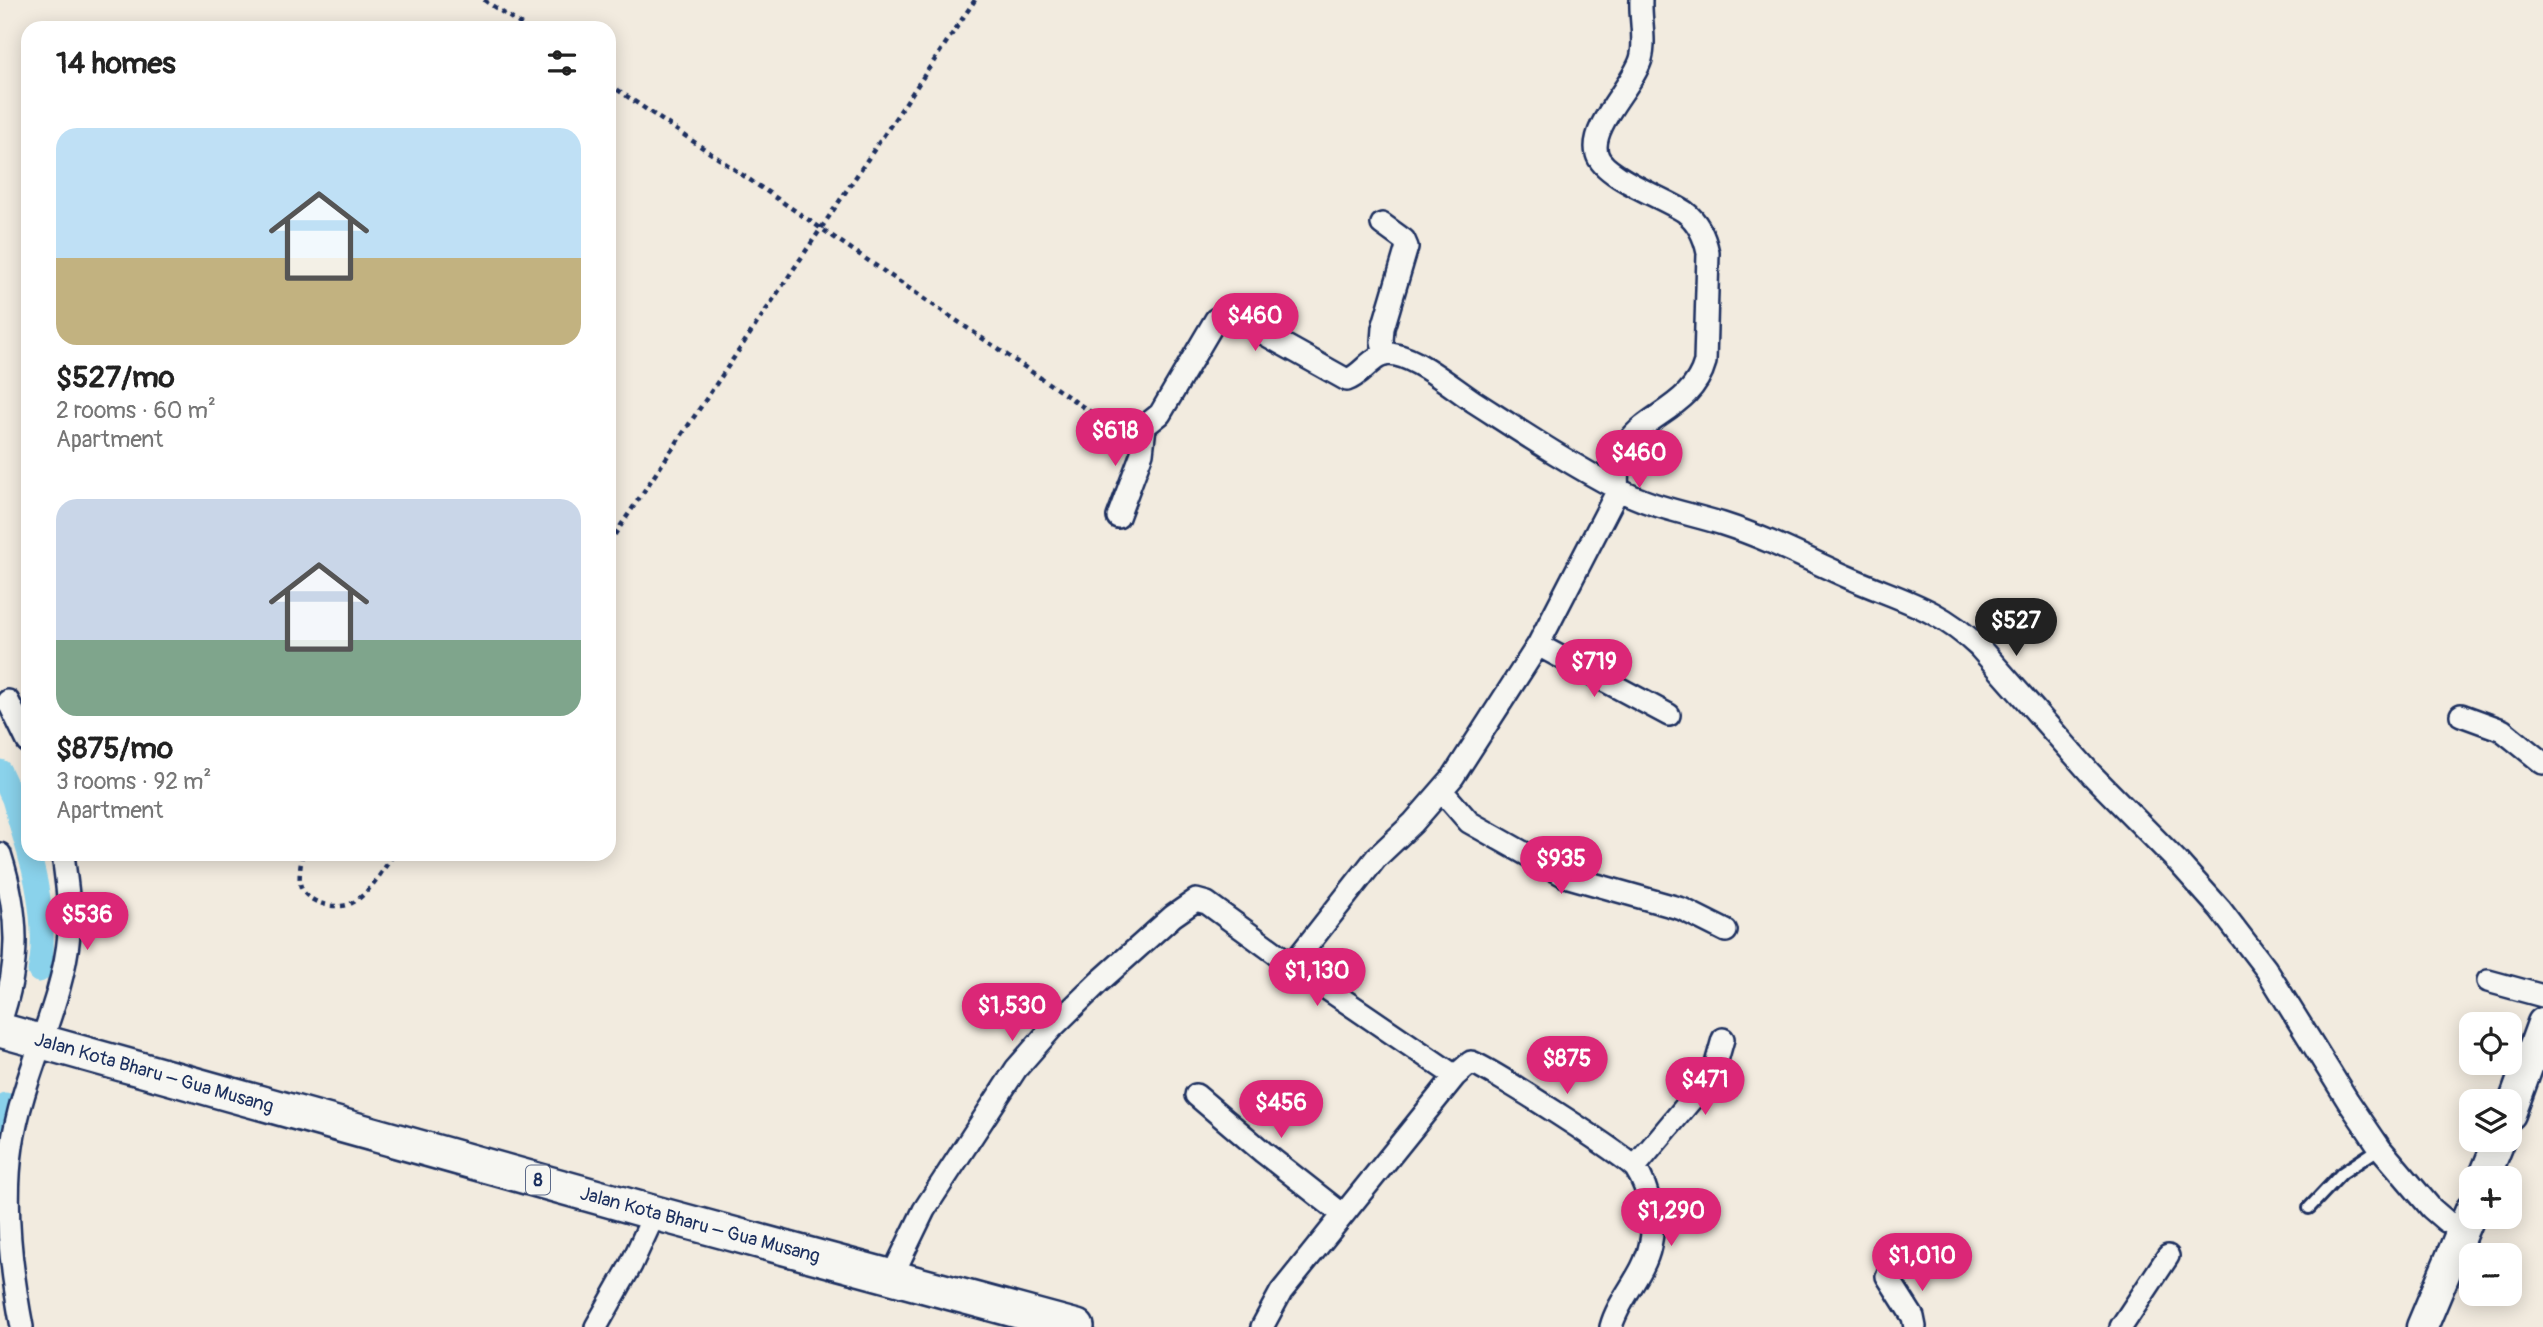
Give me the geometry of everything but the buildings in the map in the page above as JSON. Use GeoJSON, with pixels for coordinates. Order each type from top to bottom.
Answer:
{"type":"FeatureCollection","features":[{"type":"Feature","properties":{"kind":"main road"},"geometry":{"type":"LineString","coordinates":[[2519,1089],[2543,1023]]}},
{"type":"Feature","properties":{"kind":"main road","name":"Jalan Kota Bharu – Gua Musang"},"geometry":{"type":"LineString","coordinates":[[0,1030],[891,1278],[1077,1327]]}},
{"type":"Feature","properties":{"kind":"main road"},"geometry":{"type":"LineString","coordinates":[[2422,1327],[2463,1229]]}},
{"type":"Feature","properties":{"kind":"street"},"geometry":{"type":"LineString","coordinates":[[1292,965],[1376,858],[1442,792],[1538,645],[1618,490],[1616,472],[1620,453],[1631,436],[1689,392],[1701,377],[1705,362],[1708,253],[1705,239],[1686,213],[1607,169],[1597,156],[1596,142],[1604,123],[1641,58],[1641,0]]}},
{"type":"Feature","properties":{"kind":"street"},"geometry":{"type":"LineString","coordinates":[[1382,224],[1404,240],[1407,247],[1383,328],[1385,355]]}},
{"type":"Feature","properties":{"kind":"street"},"geometry":{"type":"LineString","coordinates":[[1118,517],[1142,453],[1145,426],[1160,414],[1216,319],[1225,314],[1346,380],[1375,358],[1395,355],[1410,360],[1618,490],[1767,540],[1850,578],[1917,604],[1959,628],[1979,647],[2091,774],[2178,862],[2220,909],[2266,969],[2380,1148],[2431,1208],[2446,1221],[2459,1220]]}},
{"type":"Feature","properties":{"kind":"street"},"geometry":{"type":"LineString","coordinates":[[1538,645],[1669,715]]}},
{"type":"Feature","properties":{"kind":"street"},"geometry":{"type":"LineString","coordinates":[[8,701],[21,728]]}},
{"type":"Feature","properties":{"kind":"street"},"geometry":{"type":"LineString","coordinates":[[2461,716],[2502,730],[2543,763]]}},
{"type":"Feature","properties":{"kind":"street"},"geometry":{"type":"LineString","coordinates":[[1442,792],[1469,822],[1565,876],[1682,909],[1726,931]]}},
{"type":"Feature","properties":{"kind":"street"},"geometry":{"type":"LineString","coordinates":[[0,854],[10,887],[16,922],[12,982],[0,1022]]}},
{"type":"Feature","properties":{"kind":"street"},"geometry":{"type":"LineString","coordinates":[[22,1327],[10,1246],[12,1146],[24,1090],[53,1004],[69,935],[64,861]]}},
{"type":"Feature","properties":{"kind":"street"},"geometry":{"type":"LineString","coordinates":[[891,1278],[924,1210],[1016,1069],[1051,1029],[1099,982],[1173,916],[1196,900],[1207,903],[1292,965],[1455,1076]]}},
{"type":"Feature","properties":{"kind":"street"},"geometry":{"type":"LineString","coordinates":[[2488,981],[2543,996]]}},
{"type":"Feature","properties":{"kind":"street"},"geometry":{"type":"LineString","coordinates":[[1635,1167],[1707,1081],[1714,1070],[1723,1039]]}},
{"type":"Feature","properties":{"kind":"street"},"geometry":{"type":"LineString","coordinates":[[1262,1327],[1281,1292],[1342,1214],[1455,1076],[1467,1063],[1475,1063],[1635,1167],[1651,1209],[1650,1247],[1611,1327]]}},
{"type":"Feature","properties":{"kind":"street"},"geometry":{"type":"LineString","coordinates":[[1196,1095],[1342,1214]]}},
{"type":"Feature","properties":{"kind":"street"},"geometry":{"type":"LineString","coordinates":[[596,1327],[656,1213]]}},
{"type":"Feature","properties":{"kind":"street"},"geometry":{"type":"LineString","coordinates":[[2121,1327],[2168,1256]]}},
{"type":"Feature","properties":{"kind":"street"},"geometry":{"type":"LineString","coordinates":[[1887,1276],[1913,1317],[1915,1327]]}},
{"type":"Feature","properties":{"kind":"lane"},"geometry":{"type":"LineString","coordinates":[[2309,1208],[2342,1173],[2380,1148]]}},
{"type":"Feature","properties":{"kind":"path"},"geometry":{"type":"LineString","coordinates":[[484,0],[516,21]]}},
{"type":"Feature","properties":{"kind":"path"},"geometry":{"type":"LineString","coordinates":[[616,533],[975,0]]}},
{"type":"Feature","properties":{"kind":"path"},"geometry":{"type":"LineString","coordinates":[[616,89],[1098,416],[1116,426],[1131,430],[1145,426]]}},
{"type":"Feature","properties":{"kind":"path"},"geometry":{"type":"LineString","coordinates":[[302,861],[300,884],[305,894],[319,903],[334,906],[350,904],[373,885],[389,861]]}},
{"type":"Feature","properties":{"kind":"waterway"},"geometry":{"type":"LineString","coordinates":[[0,771],[13,799],[21,826]]}},
{"type":"Feature","properties":{"kind":"waterway"},"geometry":{"type":"LineString","coordinates":[[31,861],[41,912],[39,971]]}},
{"type":"Feature","properties":{"kind":"waterway"},"geometry":{"type":"LineString","coordinates":[[0,1125],[5,1104]]}}]}
